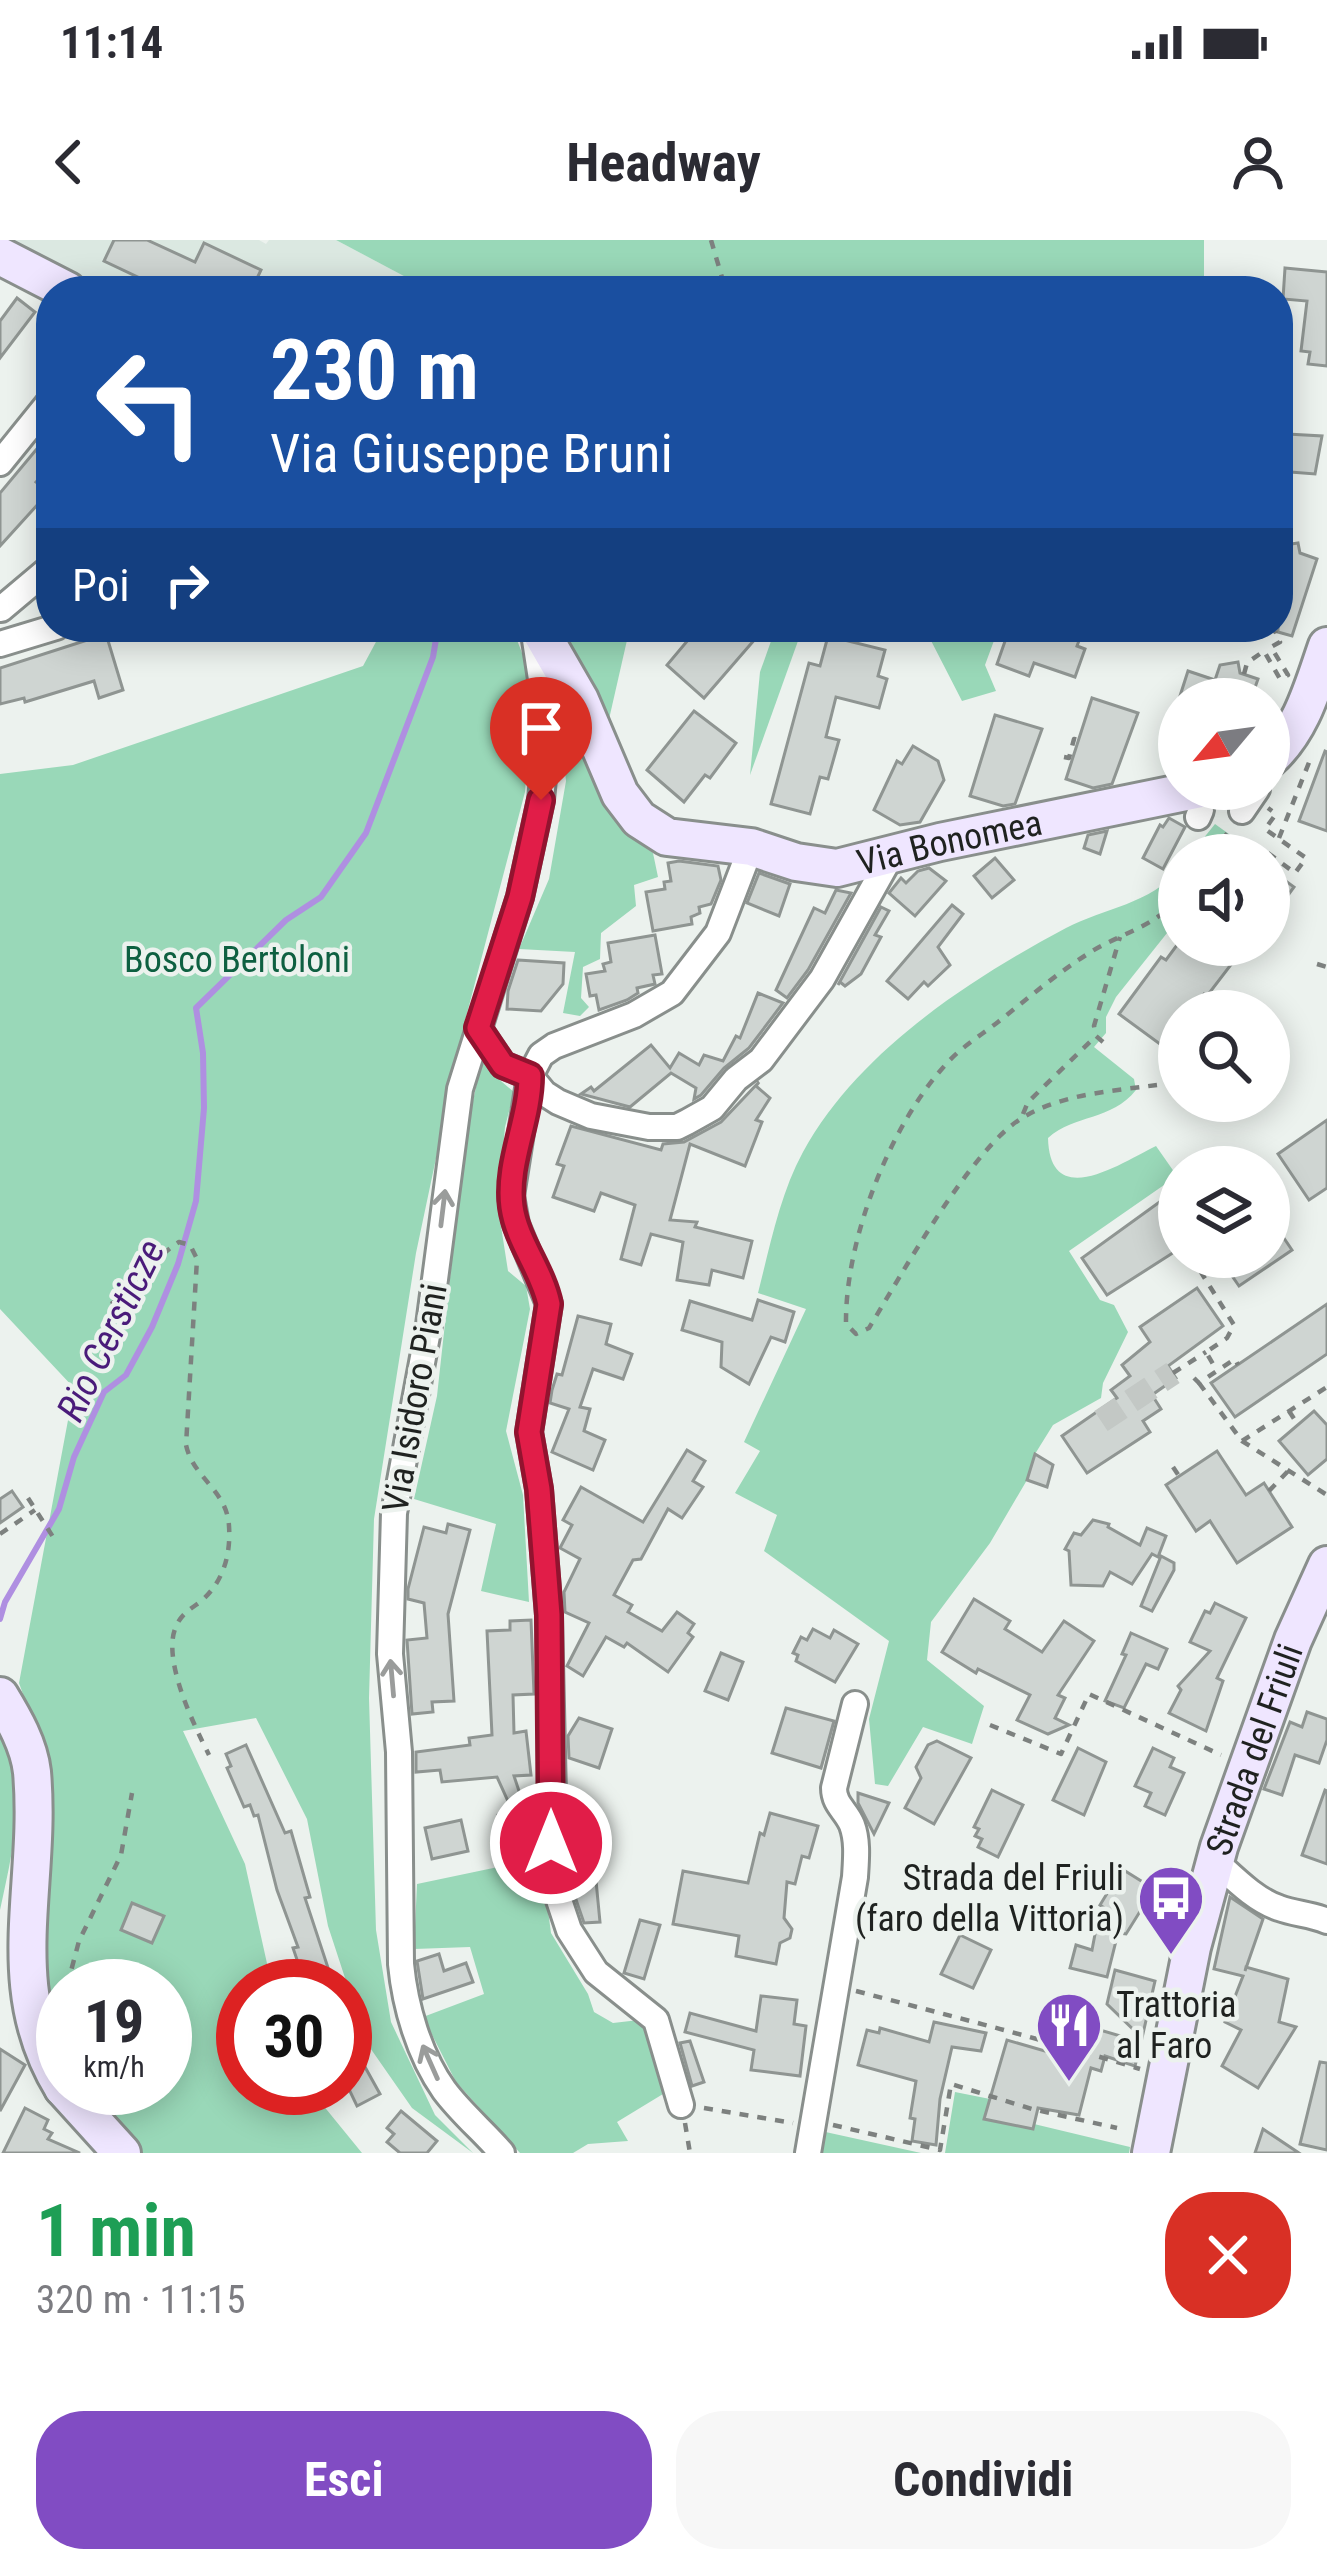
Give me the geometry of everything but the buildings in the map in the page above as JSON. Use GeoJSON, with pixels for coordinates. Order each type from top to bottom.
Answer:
{"type":"FeatureCollection","features":[{"type":"Feature","properties":{"kind":"main road"},"geometry":{"type":"LineString","coordinates":[[0,256],[39,276]]}},
{"type":"Feature","properties":{"kind":"main road","name":"Via Bonomea"},"geometry":{"type":"LineString","coordinates":[[544,642],[580,700],[608,772],[639,820],[667,837],[752,847],[821,868],[837,868],[1158,806]]}},
{"type":"Feature","properties":{"kind":"main road"},"geometry":{"type":"LineString","coordinates":[[1290,742],[1327,646]]}},
{"type":"Feature","properties":{"kind":"main road","name":"Strada del Friuli"},"geometry":{"type":"LineString","coordinates":[[1150,2153],[1187,1969],[1215,1861],[1293,1640],[1327,1565]]}},
{"type":"Feature","properties":{"kind":"main road"},"geometry":{"type":"LineString","coordinates":[[0,1696],[23,1738],[32,1770],[32,1845],[18,1961],[21,2006],[36,2041]]}},
{"type":"Feature","properties":{"kind":"main road"},"geometry":{"type":"LineString","coordinates":[[88,2115],[122,2153]]}},
{"type":"Feature","properties":{"kind":"street"},"geometry":{"type":"LineString","coordinates":[[0,463],[36,419]]}},
{"type":"Feature","properties":{"kind":"street"},"geometry":{"type":"LineString","coordinates":[[1,609],[36,580]]}},
{"type":"Feature","properties":{"kind":"street"},"geometry":{"type":"LineString","coordinates":[[0,644],[36,633]]}},
{"type":"Feature","properties":{"kind":"street","name":"Via Isidoro Piani"},"geometry":{"type":"LineString","coordinates":[[502,2153],[441,2086],[406,1997],[401,1964],[399,1752],[390,1654],[394,1513],[431,1312],[456,1109],[530,858],[546,771],[548,713],[537,642]]}},
{"type":"Feature","properties":{"kind":"street"},"geometry":{"type":"LineString","coordinates":[[1250,815],[1251,810]]}},
{"type":"Feature","properties":{"kind":"street"},"geometry":{"type":"LineString","coordinates":[[681,2105],[656,2020],[585,1958],[562,1916],[552,1874],[551,1653],[539,1489],[529,1432],[549,1304],[516,1224],[512,1196],[530,1076],[541,1055],[634,1015],[672,993],[718,933],[752,847]]}},
{"type":"Feature","properties":{"kind":"street"},"geometry":{"type":"LineString","coordinates":[[478,1028],[503,1065],[530,1076],[544,1093],[579,1112],[649,1127],[676,1127],[712,1108],[736,1079],[761,1060],[814,990],[892,854]]}},
{"type":"Feature","properties":{"kind":"street"},"geometry":{"type":"LineString","coordinates":[[808,2153],[853,1894],[856,1851],[850,1820],[834,1799],[834,1788],[855,1704]]}},
{"type":"Feature","properties":{"kind":"street"},"geometry":{"type":"LineString","coordinates":[[1215,1861],[1249,1891],[1281,1910],[1303,1911],[1327,1922]]}},
{"type":"Feature","properties":{"kind":"path"},"geometry":{"type":"LineString","coordinates":[[711,240],[722,276]]}},
{"type":"Feature","properties":{"kind":"path"},"geometry":{"type":"LineString","coordinates":[[1244,674],[1247,663],[1264,651],[1280,680],[1288,675],[1271,647],[1280,642]]}},
{"type":"Feature","properties":{"kind":"path"},"geometry":{"type":"LineString","coordinates":[[1064,757],[1069,758],[1074,739],[1078,740]]}},
{"type":"Feature","properties":{"kind":"path"},"geometry":{"type":"LineString","coordinates":[[1231,834],[1250,815],[1267,808],[1276,814],[1265,829],[1273,834]]}},
{"type":"Feature","properties":{"kind":"path"},"geometry":{"type":"LineString","coordinates":[[1290,846],[1306,858],[1295,873],[1290,869]]}},
{"type":"Feature","properties":{"kind":"path"},"geometry":{"type":"LineString","coordinates":[[1156,1085],[1050,1105],[1021,1118],[996,1138],[905,1267],[869,1328],[856,1334],[846,1324],[846,1298],[869,1204],[926,1088],[951,1059],[1051,980],[1090,952],[1158,917]]}},
{"type":"Feature","properties":{"kind":"path"},"geometry":{"type":"LineString","coordinates":[[1021,1118],[1028,1102],[1096,1036],[1100,1000],[1120,937]]}},
{"type":"Feature","properties":{"kind":"path"},"geometry":{"type":"LineString","coordinates":[[1317,964],[1327,967]]}},
{"type":"Feature","properties":{"kind":"path"},"geometry":{"type":"LineString","coordinates":[[1096,1036],[1103,1042]]}},
{"type":"Feature","properties":{"kind":"path"},"geometry":{"type":"LineString","coordinates":[[111,1304],[163,1252],[179,1242],[190,1245],[197,1259],[197,1276],[186,1445],[194,1471],[217,1491],[226,1508],[229,1549],[216,1585],[185,1612],[172,1640],[184,1698],[209,1755]]}},
{"type":"Feature","properties":{"kind":"path"},"geometry":{"type":"LineString","coordinates":[[1173,1373],[1227,1338],[1234,1325],[1205,1278]]}},
{"type":"Feature","properties":{"kind":"path"},"geometry":{"type":"LineString","coordinates":[[1206,1352],[1214,1364]]}},
{"type":"Feature","properties":{"kind":"path"},"geometry":{"type":"LineString","coordinates":[[1238,1365],[1235,1359],[1196,1381],[1243,1441],[1327,1495]]}},
{"type":"Feature","properties":{"kind":"path"},"geometry":{"type":"LineString","coordinates":[[1243,1441],[1327,1387]]}},
{"type":"Feature","properties":{"kind":"path"},"geometry":{"type":"LineString","coordinates":[[1289,1411],[1298,1425]]}},
{"type":"Feature","properties":{"kind":"path"},"geometry":{"type":"LineString","coordinates":[[1173,1467],[1179,1476]]}},
{"type":"Feature","properties":{"kind":"path"},"geometry":{"type":"LineString","coordinates":[[1269,1491],[1288,1471]]}},
{"type":"Feature","properties":{"kind":"path"},"geometry":{"type":"LineString","coordinates":[[28,1498],[55,1540]]}},
{"type":"Feature","properties":{"kind":"path"},"geometry":{"type":"LineString","coordinates":[[0,1534],[36,1510]]}},
{"type":"Feature","properties":{"kind":"path"},"geometry":{"type":"LineString","coordinates":[[990,1725],[1060,1754],[1089,1694],[1247,1767]]}},
{"type":"Feature","properties":{"kind":"path"},"geometry":{"type":"LineString","coordinates":[[75,1959],[122,1855],[132,1793]]}},
{"type":"Feature","properties":{"kind":"path"},"geometry":{"type":"LineString","coordinates":[[836,1986],[965,2023],[1064,2044],[1146,2070]]}},
{"type":"Feature","properties":{"kind":"path"},"geometry":{"type":"LineString","coordinates":[[681,2105],[814,2124],[940,2150],[951,2084],[1117,2128]]}},
{"type":"Feature","properties":{"kind":"shaded area"},"geometry":{"type":"Polygon","coordinates":[[[0,240],[259,240],[266,244],[269,240],[336,240],[404,276],[65,276],[0,246],[0,240]]]}},
{"type":"Feature","properties":{"kind":"green space"},"geometry":{"type":"Polygon","coordinates":[[[336,240],[1204,240],[1204,276],[404,276],[336,240]]]}},
{"type":"Feature","properties":{"kind":"green space","name":"Bosco Bertoloni"},"geometry":{"type":"Polygon","coordinates":[[[376,642],[518,642],[532,679],[525,792],[465,1021],[416,1253],[374,1519],[369,1698],[376,1930],[391,2022],[435,2115],[473,2153],[412,2108],[372,2051],[372,1959],[339,1959],[307,1819],[256,1718],[183,1731],[245,1864],[266,1959],[216,1959],[216,2115],[331,2115],[362,2153],[136,2153],[104,2115],[192,2115],[192,1959],[39,1959],[41,1744],[19,1683],[74,1388],[0,1309],[0,774],[73,765],[363,666],[376,642]]]}},
{"type":"Feature","properties":{"kind":"green space"},"geometry":{"type":"Polygon","coordinates":[[[564,642],[627,642],[607,728],[564,642]]]}},
{"type":"Feature","properties":{"kind":"green space"},"geometry":{"type":"Polygon","coordinates":[[[771,642],[798,642],[750,775],[760,672],[771,642]]]}},
{"type":"Feature","properties":{"kind":"green space"},"geometry":{"type":"Polygon","coordinates":[[[932,642],[993,642],[985,665],[996,691],[962,701],[932,642]]]}},
{"type":"Feature","properties":{"kind":"green space"},"geometry":{"type":"Polygon","coordinates":[[[556,688],[607,798],[653,853],[658,877],[634,885],[636,906],[601,933],[600,959],[583,967],[581,998],[589,1007],[580,1016],[563,1013],[575,952],[519,949],[549,879],[566,781],[556,688]]]}},
{"type":"Feature","properties":{"kind":"green space"},"geometry":{"type":"Polygon","coordinates":[[[1215,824],[1229,834],[1207,834],[1215,824]]]}},
{"type":"Feature","properties":{"kind":"green space"},"geometry":{"type":"Polygon","coordinates":[[[1158,888],[1158,944],[1116,997],[1106,1017],[1106,1033],[1094,1047],[1134,1079],[1136,1090],[1116,1107],[1048,1138],[1052,1160],[1061,1173],[1074,1178],[1158,1149],[1158,1189],[1069,1251],[1100,1300],[1114,1305],[1128,1332],[1103,1383],[1101,1398],[1053,1425],[990,1543],[931,1622],[927,1660],[984,1706],[972,1744],[923,1727],[888,1786],[875,1784],[869,1719],[889,1641],[764,1551],[777,1515],[735,1493],[760,1451],[744,1442],[806,1309],[758,1293],[782,1203],[803,1152],[826,1116],[853,1082],[918,1022],[1029,949],[1158,888]]]}},
{"type":"Feature","properties":{"kind":"green space"},"geometry":{"type":"Polygon","coordinates":[[[483,1056],[495,1076],[514,1092],[505,1127],[498,1207],[508,1271],[526,1286],[530,1309],[506,1431],[523,1495],[529,1602],[481,1591],[496,1524],[414,1499],[437,1396],[466,1132],[483,1056]]]}},
{"type":"Feature","properties":{"kind":"green space"},"geometry":{"type":"Polygon","coordinates":[[[0,1724],[14,1772],[16,1817],[0,1910],[0,1724]]]}},
{"type":"Feature","properties":{"kind":"green space"},"geometry":{"type":"Polygon","coordinates":[[[541,1858],[551,1933],[594,2012],[613,2023],[639,2020],[651,2043],[663,2094],[617,2122],[628,2141],[588,2144],[573,2153],[520,2153],[456,2082],[423,2017],[484,1994],[470,1947],[414,1949],[417,1884],[541,1858]]]}},
{"type":"Feature","properties":{"kind":"green space"},"geometry":{"type":"Polygon","coordinates":[[[955,2092],[990,2099],[985,2119],[1032,2129],[1034,2124],[1130,2147],[1129,2153],[945,2153],[955,2092]]]}},
{"type":"Feature","properties":{"kind":"green space"},"geometry":{"type":"Polygon","coordinates":[[[821,2131],[921,2153],[815,2153],[821,2131]]]}},
{"type":"Feature","properties":{"kind":"waterway","name":"Rio Cersticze"},"geometry":{"type":"LineString","coordinates":[[0,1619],[5,1602],[59,1509],[74,1457],[104,1392],[126,1375],[178,1264],[196,1201],[204,1108],[196,1008],[286,920],[321,897],[366,833],[436,642]]}},
{"type":"Feature","properties":{"kind":"tunnel"},"geometry":{"type":"LineString","coordinates":[[1101,1421],[1173,1373]]}},
{"type":"Feature","properties":{"kind":"place","name":"Strada del Friuli (faro della Vittoria)"},"geometry":{"type":"Point","coordinates":[1171,1957]}},
{"type":"Feature","properties":{"kind":"place","name":"Trattoria al Faro"},"geometry":{"type":"Point","coordinates":[1069,2084]}},
{"type":"Feature","properties":{"kind":"route"},"geometry":{"type":"LineString","coordinates":[[541,800],[520,897],[478,1028],[503,1065],[530,1076],[512,1196],[516,1224],[549,1304],[529,1432],[539,1489],[549,1615],[551,1843]]}}]}
